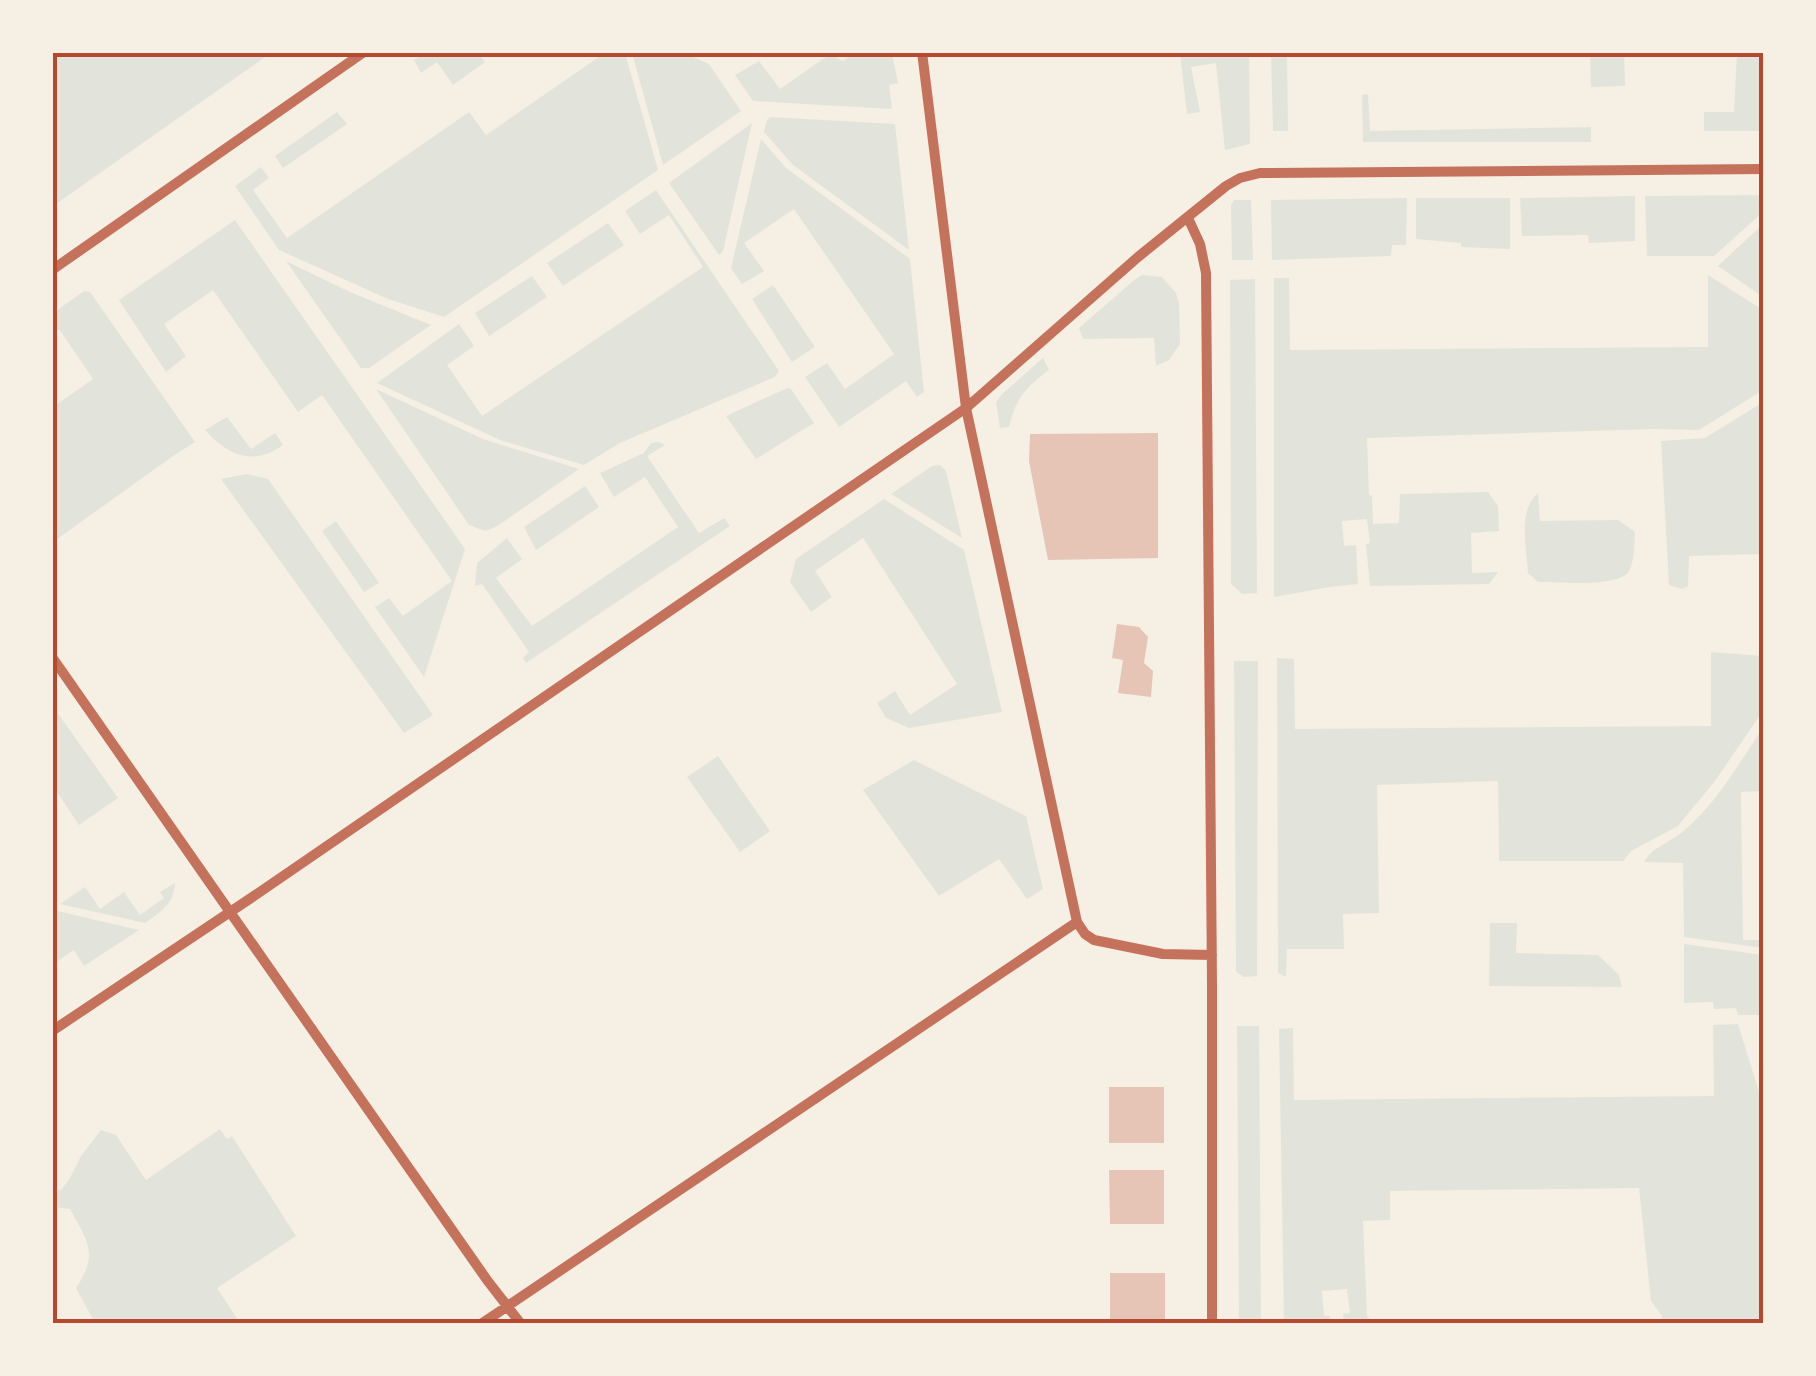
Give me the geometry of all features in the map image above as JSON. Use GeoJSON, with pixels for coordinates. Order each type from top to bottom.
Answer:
{"type":"FeatureCollection","features":[{"type":"Feature","properties":{"kind":"street"},"geometry":{"type":"LineString","coordinates":[[52,270],[364,52]]}},
{"type":"Feature","properties":{"kind":"street"},"geometry":{"type":"LineString","coordinates":[[922,52],[966,408],[1076,922],[1094,940],[1163,954],[1212,956]]}},
{"type":"Feature","properties":{"kind":"street"},"geometry":{"type":"LineString","coordinates":[[52,1031],[966,408],[1138,257],[1240,178],[1260,173],[1764,169]]}},
{"type":"Feature","properties":{"kind":"street"},"geometry":{"type":"LineString","coordinates":[[1188,218],[1200,244],[1206,273],[1212,1324]]}},
{"type":"Feature","properties":{"kind":"street"},"geometry":{"type":"LineString","coordinates":[[52,656],[521,1324]]}},
{"type":"Feature","properties":{"kind":"street"},"geometry":{"type":"LineString","coordinates":[[481,1324],[1076,922]]}},
{"type":"Feature","properties":{"kind":"shaded area"},"geometry":{"type":"Polygon","coordinates":[[[53,52],[271,52],[271,53],[53,206],[53,52]]]}},
{"type":"Feature","properties":{"kind":"shaded area"},"geometry":{"type":"Polygon","coordinates":[[[606,52],[625,53],[658,170],[444,317],[388,299],[279,250],[235,186],[261,167],[269,178],[253,190],[287,238],[469,112],[486,135],[606,52]]]}},
{"type":"Feature","properties":{"kind":"shaded area"},"geometry":{"type":"Polygon","coordinates":[[[425,53],[478,53],[485,62],[453,85],[437,62],[421,73],[414,60],[425,53]]]}},
{"type":"Feature","properties":{"kind":"shaded area"},"geometry":{"type":"Polygon","coordinates":[[[632,53],[685,53],[709,64],[741,111],[663,165],[632,53]]]}},
{"type":"Feature","properties":{"kind":"shaded area"},"geometry":{"type":"Polygon","coordinates":[[[855,53],[892,53],[898,83],[889,85],[892,109],[753,101],[735,75],[759,61],[780,89],[830,54],[843,61],[855,53]]]}},
{"type":"Feature","properties":{"kind":"shaded area"},"geometry":{"type":"Polygon","coordinates":[[[1180,53],[1249,53],[1250,144],[1225,150],[1216,63],[1191,67],[1200,112],[1187,114],[1180,53]]]}},
{"type":"Feature","properties":{"kind":"shaded area"},"geometry":{"type":"Polygon","coordinates":[[[1271,53],[1287,53],[1288,131],[1273,131],[1271,53]]]}},
{"type":"Feature","properties":{"kind":"shaded area"},"geometry":{"type":"Polygon","coordinates":[[[1590,53],[1624,53],[1625,86],[1591,87],[1590,53]]]}},
{"type":"Feature","properties":{"kind":"shaded area"},"geometry":{"type":"Polygon","coordinates":[[[1737,53],[1763,53],[1763,131],[1704,131],[1704,112],[1734,112],[1737,53]]]}},
{"type":"Feature","properties":{"kind":"shaded area"},"geometry":{"type":"Polygon","coordinates":[[[1368,94],[1370,131],[1591,127],[1591,142],[1363,142],[1362,95],[1368,94]]]}},
{"type":"Feature","properties":{"kind":"shaded area"},"geometry":{"type":"Polygon","coordinates":[[[337,112],[347,124],[283,168],[275,156],[337,112]]]}},
{"type":"Feature","properties":{"kind":"shaded area"},"geometry":{"type":"Polygon","coordinates":[[[770,117],[895,124],[909,250],[793,165],[764,132],[770,117]]]}},
{"type":"Feature","properties":{"kind":"shaded area"},"geometry":{"type":"Polygon","coordinates":[[[752,123],[723,251],[719,255],[669,183],[752,123]]]}},
{"type":"Feature","properties":{"kind":"shaded area"},"geometry":{"type":"Polygon","coordinates":[[[761,139],[786,168],[910,259],[924,392],[917,397],[906,381],[839,427],[805,377],[827,363],[845,389],[894,354],[794,209],[744,243],[764,271],[742,284],[731,268],[761,139]]]}},
{"type":"Feature","properties":{"kind":"shaded area"},"geometry":{"type":"Polygon","coordinates":[[[656,190],[779,371],[775,377],[620,443],[584,465],[500,440],[377,383],[459,324],[474,346],[447,365],[482,416],[703,267],[669,215],[640,234],[625,211],[656,190]]]}},
{"type":"Feature","properties":{"kind":"shaded area"},"geometry":{"type":"Polygon","coordinates":[[[1763,195],[1763,212],[1714,256],[1647,256],[1645,196],[1763,195]]]}},
{"type":"Feature","properties":{"kind":"shaded area"},"geometry":{"type":"Polygon","coordinates":[[[1635,196],[1635,241],[1589,243],[1588,235],[1522,236],[1520,198],[1635,196]]]}},
{"type":"Feature","properties":{"kind":"shaded area"},"geometry":{"type":"Polygon","coordinates":[[[1407,198],[1406,245],[1392,245],[1391,256],[1272,260],[1271,200],[1407,198]]]}},
{"type":"Feature","properties":{"kind":"shaded area"},"geometry":{"type":"Polygon","coordinates":[[[1416,198],[1510,198],[1510,249],[1461,247],[1461,243],[1416,239],[1416,198]]]}},
{"type":"Feature","properties":{"kind":"shaded area"},"geometry":{"type":"Polygon","coordinates":[[[1234,200],[1251,200],[1253,260],[1232,260],[1234,200]]]}},
{"type":"Feature","properties":{"kind":"shaded area"},"geometry":{"type":"Polygon","coordinates":[[[235,220],[465,549],[424,677],[375,607],[389,598],[403,616],[452,581],[322,395],[298,412],[213,290],[164,324],[186,356],[166,372],[119,300],[235,220]]]}},
{"type":"Feature","properties":{"kind":"shaded area"},"geometry":{"type":"Polygon","coordinates":[[[608,223],[624,245],[563,286],[547,263],[608,223]]]}},
{"type":"Feature","properties":{"kind":"shaded area"},"geometry":{"type":"Polygon","coordinates":[[[1763,224],[1763,297],[1718,266],[1763,224]]]}},
{"type":"Feature","properties":{"kind":"shaded area"},"geometry":{"type":"Polygon","coordinates":[[[286,261],[431,325],[369,368],[361,368],[286,261]]]}},
{"type":"Feature","properties":{"kind":"shaded area"},"geometry":{"type":"Polygon","coordinates":[[[1142,275],[1162,277],[1179,303],[1180,344],[1169,360],[1156,366],[1154,338],[1083,339],[1079,328],[1142,275]]]}},
{"type":"Feature","properties":{"kind":"shaded area"},"geometry":{"type":"Polygon","coordinates":[[[1708,275],[1763,310],[1763,390],[1699,430],[1367,438],[1373,524],[1399,523],[1400,494],[1488,492],[1498,506],[1499,531],[1471,533],[1472,573],[1498,572],[1489,584],[1370,586],[1367,519],[1342,521],[1344,546],[1356,545],[1358,584],[1274,597],[1274,278],[1289,278],[1290,350],[1708,347],[1708,275]]]}},
{"type":"Feature","properties":{"kind":"shaded area"},"geometry":{"type":"Polygon","coordinates":[[[532,276],[547,297],[489,336],[475,313],[532,276]]]}},
{"type":"Feature","properties":{"kind":"shaded area"},"geometry":{"type":"Polygon","coordinates":[[[1255,279],[1257,593],[1242,594],[1231,584],[1230,280],[1255,279]]]}},
{"type":"Feature","properties":{"kind":"shaded area"},"geometry":{"type":"Polygon","coordinates":[[[773,285],[815,347],[792,362],[752,299],[773,285]]]}},
{"type":"Feature","properties":{"kind":"shaded area"},"geometry":{"type":"Polygon","coordinates":[[[84,291],[90,292],[195,442],[53,542],[53,407],[93,379],[59,329],[53,333],[53,313],[84,291]]]}},
{"type":"Feature","properties":{"kind":"shaded area"},"geometry":{"type":"Polygon","coordinates":[[[1043,358],[1049,370],[1023,394],[1009,427],[1000,428],[996,402],[1043,358]]]}},
{"type":"Feature","properties":{"kind":"shaded area"},"geometry":{"type":"Polygon","coordinates":[[[787,388],[814,423],[756,459],[726,416],[787,388]]]}},
{"type":"Feature","properties":{"kind":"shaded area"},"geometry":{"type":"Polygon","coordinates":[[[376,389],[483,439],[579,469],[496,527],[485,531],[469,525],[376,389]]]}},
{"type":"Feature","properties":{"kind":"shaded area"},"geometry":{"type":"Polygon","coordinates":[[[1763,402],[1763,554],[1689,556],[1688,586],[1682,589],[1669,585],[1661,441],[1705,438],[1763,402]]]}},
{"type":"Feature","properties":{"kind":"shaded area"},"geometry":{"type":"Polygon","coordinates":[[[227,417],[251,449],[275,433],[283,445],[251,457],[231,452],[205,430],[227,417]]]}},
{"type":"Feature","properties":{"kind":"shaded area"},"geometry":{"type":"Polygon","coordinates":[[[651,443],[665,445],[647,456],[699,533],[724,518],[730,526],[526,663],[523,658],[529,652],[482,584],[475,586],[477,563],[507,538],[522,559],[496,578],[532,626],[678,527],[645,477],[614,497],[600,473],[644,453],[651,443]]]}},
{"type":"Feature","properties":{"kind":"shaded area"},"geometry":{"type":"Polygon","coordinates":[[[940,465],[946,471],[962,538],[891,494],[932,466],[940,465]]]}},
{"type":"Feature","properties":{"kind":"shaded area"},"geometry":{"type":"Polygon","coordinates":[[[247,474],[268,479],[433,715],[404,733],[221,479],[247,474]]]}},
{"type":"Feature","properties":{"kind":"shaded area"},"geometry":{"type":"Polygon","coordinates":[[[585,486],[599,507],[536,550],[524,527],[585,486]]]}},
{"type":"Feature","properties":{"kind":"shaded area"},"geometry":{"type":"Polygon","coordinates":[[[1538,493],[1540,521],[1618,520],[1635,532],[1629,571],[1601,582],[1538,582],[1528,573],[1525,519],[1538,493]]]}},
{"type":"Feature","properties":{"kind":"shaded area"},"geometry":{"type":"Polygon","coordinates":[[[884,499],[964,550],[1002,712],[909,728],[886,718],[877,703],[895,691],[910,715],[957,684],[863,538],[815,571],[832,597],[811,612],[790,582],[796,559],[884,499]]]}},
{"type":"Feature","properties":{"kind":"shaded area"},"geometry":{"type":"Polygon","coordinates":[[[336,521],[379,583],[364,592],[322,531],[336,521]]]}},
{"type":"Feature","properties":{"kind":"shaded area"},"geometry":{"type":"Polygon","coordinates":[[[1711,652],[1763,656],[1763,711],[1715,781],[1678,826],[1631,851],[1623,861],[1499,861],[1498,781],[1377,785],[1379,913],[1343,914],[1344,949],[1287,949],[1286,977],[1278,973],[1277,658],[1294,659],[1295,729],[1711,726],[1711,652]]]}},
{"type":"Feature","properties":{"kind":"shaded area"},"geometry":{"type":"Polygon","coordinates":[[[1234,661],[1258,661],[1257,976],[1244,977],[1236,972],[1234,661]]]}},
{"type":"Feature","properties":{"kind":"shaded area"},"geometry":{"type":"Polygon","coordinates":[[[52,705],[118,798],[79,825],[53,786],[56,737],[52,705]]]}},
{"type":"Feature","properties":{"kind":"shaded area"},"geometry":{"type":"Polygon","coordinates":[[[1763,728],[1763,791],[1741,792],[1743,940],[1763,940],[1763,948],[1684,937],[1683,863],[1644,862],[1705,810],[1763,728]]]}},
{"type":"Feature","properties":{"kind":"shaded area"},"geometry":{"type":"Polygon","coordinates":[[[718,756],[770,831],[740,852],[687,777],[718,756]]]}},
{"type":"Feature","properties":{"kind":"shaded area"},"geometry":{"type":"Polygon","coordinates":[[[914,760],[1026,816],[1043,889],[1027,899],[999,859],[939,896],[863,790],[914,760]]]}},
{"type":"Feature","properties":{"kind":"shaded area"},"geometry":{"type":"Polygon","coordinates":[[[175,883],[169,902],[145,923],[60,904],[85,887],[100,909],[124,892],[140,915],[164,898],[160,892],[175,883]]]}},
{"type":"Feature","properties":{"kind":"shaded area"},"geometry":{"type":"Polygon","coordinates":[[[53,910],[139,930],[84,966],[74,950],[53,964],[53,910]]]}},
{"type":"Feature","properties":{"kind":"shaded area"},"geometry":{"type":"Polygon","coordinates":[[[1490,923],[1517,923],[1516,953],[1598,955],[1619,975],[1622,987],[1489,986],[1490,923]]]}},
{"type":"Feature","properties":{"kind":"shaded area"},"geometry":{"type":"Polygon","coordinates":[[[1684,944],[1763,955],[1763,1015],[1738,1015],[1736,1008],[1714,1009],[1713,1002],[1684,1003],[1684,944]]]}},
{"type":"Feature","properties":{"kind":"shaded area"},"geometry":{"type":"Polygon","coordinates":[[[1738,1024],[1763,1105],[1763,1323],[1662,1323],[1662,1316],[1651,1301],[1639,1188],[1390,1191],[1390,1220],[1363,1221],[1367,1316],[1373,1323],[1344,1323],[1343,1314],[1350,1313],[1347,1289],[1322,1291],[1324,1316],[1330,1316],[1330,1323],[1284,1323],[1279,1029],[1293,1028],[1294,1100],[1714,1096],[1713,1025],[1738,1024]]]}},
{"type":"Feature","properties":{"kind":"shaded area"},"geometry":{"type":"Polygon","coordinates":[[[1237,1026],[1259,1026],[1261,1323],[1239,1323],[1237,1026]]]}},
{"type":"Feature","properties":{"kind":"shaded area"},"geometry":{"type":"Polygon","coordinates":[[[220,1129],[227,1139],[232,1136],[296,1236],[217,1288],[240,1323],[95,1323],[76,1288],[89,1257],[86,1240],[70,1209],[53,1207],[53,1189],[61,1190],[101,1130],[116,1135],[146,1180],[220,1129]]]}},
{"type":"Feature","properties":{"kind":"building"},"geometry":{"type":"Polygon","coordinates":[[[1158,433],[1158,558],[1048,560],[1029,461],[1030,434],[1158,433]]]}},
{"type":"Feature","properties":{"kind":"building"},"geometry":{"type":"Polygon","coordinates":[[[1117,624],[1139,627],[1148,637],[1144,663],[1153,671],[1151,697],[1118,693],[1123,660],[1112,658],[1117,624]]]}},
{"type":"Feature","properties":{"kind":"building"},"geometry":{"type":"Polygon","coordinates":[[[1109,1087],[1164,1087],[1164,1143],[1109,1143],[1109,1087]]]}},
{"type":"Feature","properties":{"kind":"building"},"geometry":{"type":"Polygon","coordinates":[[[1109,1170],[1164,1170],[1164,1224],[1110,1224],[1109,1170]]]}},
{"type":"Feature","properties":{"kind":"building"},"geometry":{"type":"Polygon","coordinates":[[[1110,1273],[1165,1273],[1165,1324],[1110,1324],[1110,1273]]]}}]}
